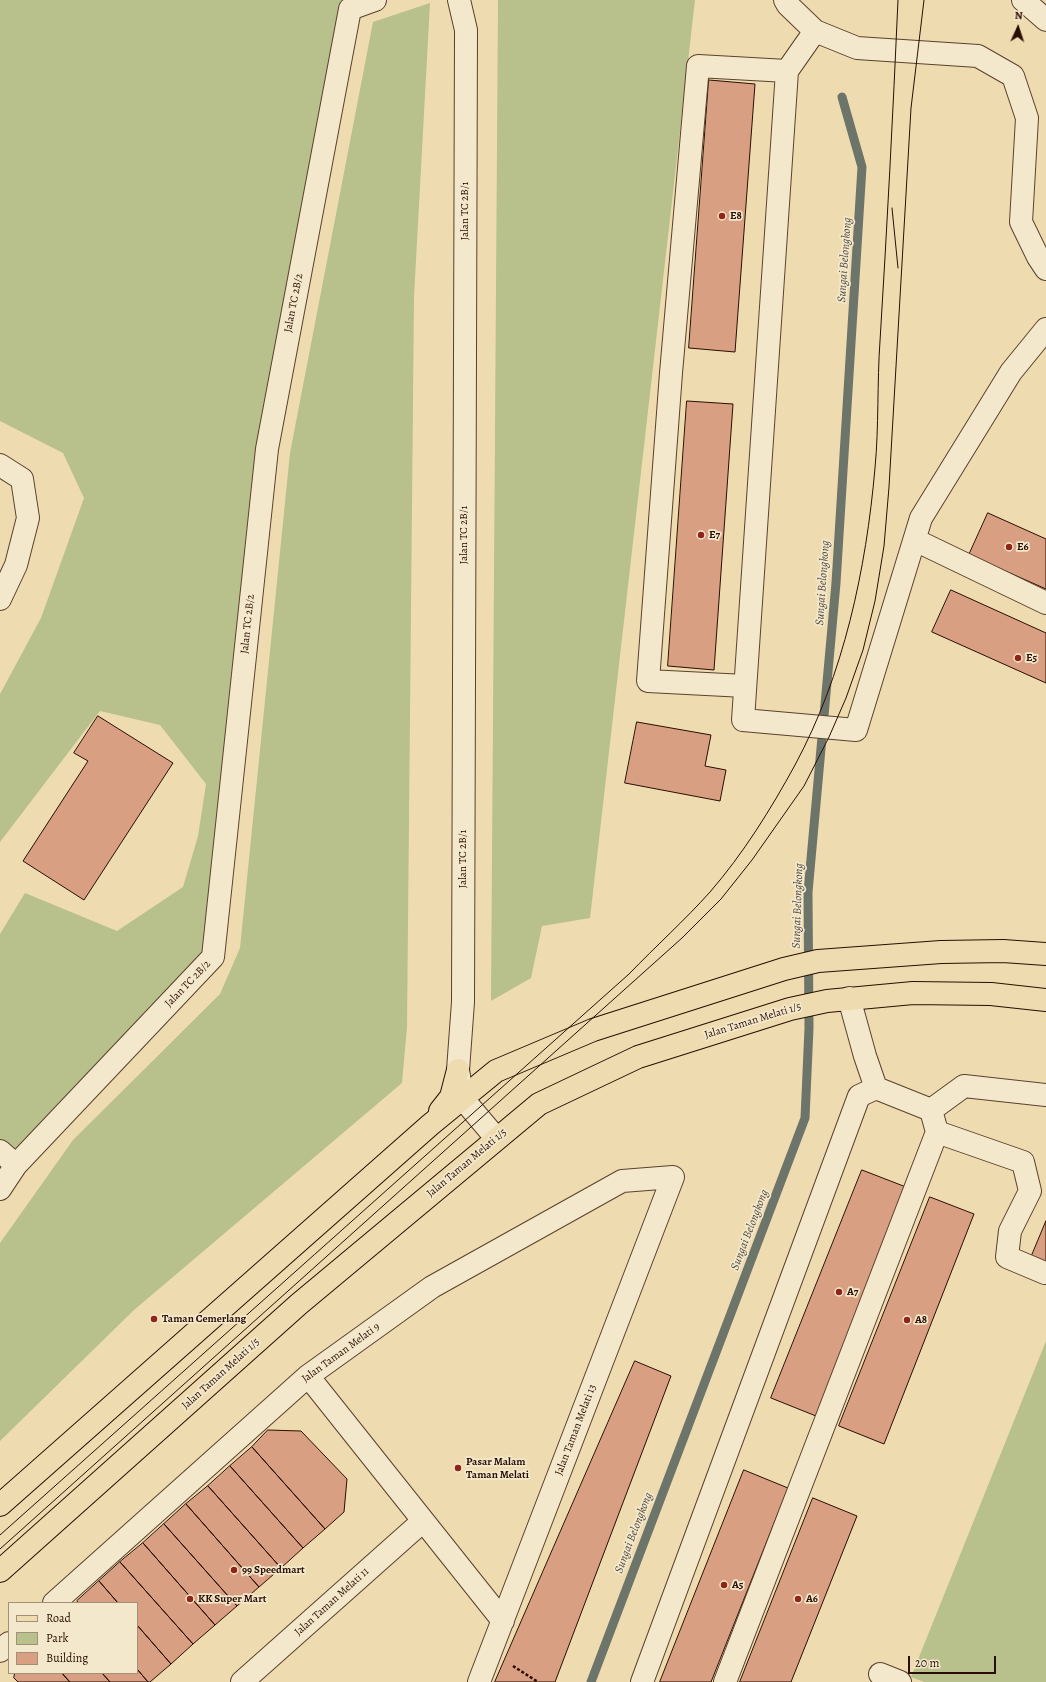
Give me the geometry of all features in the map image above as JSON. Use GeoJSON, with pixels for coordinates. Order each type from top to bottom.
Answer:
{"type":"FeatureCollection","features":[{"type":"Feature","properties":{"kind":"main road"},"geometry":{"type":"LineString","coordinates":[[0,1504],[430,1125],[496,1071],[593,1030],[784,969],[818,961],[941,952],[1003,951],[1045,954]]}},
{"type":"Feature","properties":{"kind":"main road","name":"Jalan Taman Melati 1/5"},"geometry":{"type":"LineString","coordinates":[[0,1571],[299,1304],[496,1138],[539,1104],[638,1057],[790,1009],[827,1000],[920,993],[991,994],[1046,1000]]}},
{"type":"Feature","properties":{"kind":"main road"},"geometry":{"type":"LineString","coordinates":[[459,1061],[463,1070],[470,1076],[491,1076]]}},
{"type":"Feature","properties":{"kind":"main road"},"geometry":{"type":"LineString","coordinates":[[430,1125],[451,1097],[459,1061]]}},
{"type":"Feature","properties":{"kind":"street","name":"Jalan TC 2B/2"},"geometry":{"type":"LineString","coordinates":[[0,1188],[16,1165],[213,957],[267,449],[350,9],[375,0]]}},
{"type":"Feature","properties":{"kind":"street","name":"Jalan TC 2B/1"},"geometry":{"type":"LineString","coordinates":[[459,0],[466,30],[463,1002],[459,1061],[463,1099]]}},
{"type":"Feature","properties":{"kind":"street"},"geometry":{"type":"LineString","coordinates":[[785,0],[788,5],[815,31],[857,48],[978,56],[1013,76],[1027,118],[1021,222],[1038,257],[1046,269]]}},
{"type":"Feature","properties":{"kind":"street"},"geometry":{"type":"LineString","coordinates":[[1023,0],[1046,20]]}},
{"type":"Feature","properties":{"kind":"street"},"geometry":{"type":"LineString","coordinates":[[815,31],[787,72],[743,720],[856,730],[921,518],[1011,372],[1046,329]]}},
{"type":"Feature","properties":{"kind":"street"},"geometry":{"type":"LineString","coordinates":[[745,686],[648,681],[671,373],[698,66],[787,72]]}},
{"type":"Feature","properties":{"kind":"street"},"geometry":{"type":"LineString","coordinates":[[0,465],[22,479],[28,518],[16,565],[0,599]]}},
{"type":"Feature","properties":{"kind":"street"},"geometry":{"type":"LineString","coordinates":[[915,540],[1046,603]]}},
{"type":"Feature","properties":{"kind":"street"},"geometry":{"type":"LineString","coordinates":[[849,998],[865,1056],[876,1088]]}},
{"type":"Feature","properties":{"kind":"street"},"geometry":{"type":"LineString","coordinates":[[931,1110],[964,1086],[1046,1095]]}},
{"type":"Feature","properties":{"kind":"street"},"geometry":{"type":"LineString","coordinates":[[642,1682],[859,1096],[876,1088],[931,1110]]}},
{"type":"Feature","properties":{"kind":"street"},"geometry":{"type":"LineString","coordinates":[[463,1099],[496,1138]]}},
{"type":"Feature","properties":{"kind":"street"},"geometry":{"type":"LineString","coordinates":[[726,1682],[936,1132],[931,1110]]}},
{"type":"Feature","properties":{"kind":"street"},"geometry":{"type":"LineString","coordinates":[[936,1132],[1023,1162],[1030,1191],[1010,1231],[1007,1257],[1045,1273]]}},
{"type":"Feature","properties":{"kind":"street"},"geometry":{"type":"LineString","coordinates":[[0,1151],[16,1165]]}},
{"type":"Feature","properties":{"kind":"street","name":"Jalan Taman Melati 9"},"geometry":{"type":"LineString","coordinates":[[55,1602],[308,1376],[432,1287],[622,1181],[673,1177]]}},
{"type":"Feature","properties":{"kind":"street","name":"Jalan Taman Melati 13"},"geometry":{"type":"LineString","coordinates":[[479,1682],[673,1177]]}},
{"type":"Feature","properties":{"kind":"street"},"geometry":{"type":"LineString","coordinates":[[308,1376],[503,1621]]}},
{"type":"Feature","properties":{"kind":"street","name":"Jalan Taman Melati 11"},"geometry":{"type":"LineString","coordinates":[[242,1682],[423,1521]]}},
{"type":"Feature","properties":{"kind":"street"},"geometry":{"type":"LineString","coordinates":[[0,1651],[8,1644]]}},
{"type":"Feature","properties":{"kind":"street"},"geometry":{"type":"LineString","coordinates":[[880,1674],[900,1682]]}},
{"type":"Feature","properties":{"kind":"green space"},"geometry":{"type":"Polygon","coordinates":[[[0,0],[350,0],[325,78],[256,486],[212,926],[197,983],[14,1173],[0,1166],[0,934],[25,893],[117,931],[183,887],[198,836],[206,784],[160,725],[100,711],[0,842],[0,694],[41,618],[84,498],[63,453],[0,421],[0,0]]]}},
{"type":"Feature","properties":{"kind":"green space"},"geometry":{"type":"Polygon","coordinates":[[[498,0],[695,0],[590,918],[542,926],[531,978],[491,1001],[498,0]]]}},
{"type":"Feature","properties":{"kind":"green space"},"geometry":{"type":"Polygon","coordinates":[[[430,3],[414,297],[407,1027],[402,1083],[134,1310],[0,1441],[0,1243],[73,1140],[220,994],[240,948],[290,453],[373,22],[430,3]]]}},
{"type":"Feature","properties":{"kind":"green space"},"geometry":{"type":"Polygon","coordinates":[[[1046,1341],[1046,1682],[924,1682],[911,1677],[1046,1341]]]}},
{"type":"Feature","properties":{"kind":"building","name":"E8"},"geometry":{"type":"Polygon","coordinates":[[[709,80],[755,84],[735,352],[689,348],[709,80]]]}},
{"type":"Feature","properties":{"kind":"building","name":"E7"},"geometry":{"type":"Polygon","coordinates":[[[687,401],[733,404],[714,670],[668,666],[687,401]]]}},
{"type":"Feature","properties":{"kind":"building","name":"E6"},"geometry":{"type":"Polygon","coordinates":[[[988,513],[1046,539],[1046,589],[969,555],[988,513]]]}},
{"type":"Feature","properties":{"kind":"building","name":"E5"},"geometry":{"type":"Polygon","coordinates":[[[951,590],[1046,633],[1046,683],[932,632],[951,590]]]}},
{"type":"Feature","properties":{"kind":"building"},"geometry":{"type":"Polygon","coordinates":[[[98,716],[173,763],[84,900],[23,861],[88,761],[74,753],[98,716]]]}},
{"type":"Feature","properties":{"kind":"building"},"geometry":{"type":"Polygon","coordinates":[[[637,722],[711,735],[705,766],[726,770],[720,801],[625,783],[637,722]]]}},
{"type":"Feature","properties":{"kind":"building","name":"A7"},"geometry":{"type":"Polygon","coordinates":[[[862,1170],[906,1187],[816,1416],[771,1398],[862,1170]]]}},
{"type":"Feature","properties":{"kind":"building","name":"A8"},"geometry":{"type":"Polygon","coordinates":[[[930,1197],[974,1214],[884,1444],[839,1426],[930,1197]]]}},
{"type":"Feature","properties":{"kind":"building"},"geometry":{"type":"Polygon","coordinates":[[[1046,1221],[1046,1266],[1030,1260],[1046,1221]]]}},
{"type":"Feature","properties":{"kind":"building"},"geometry":{"type":"Polygon","coordinates":[[[635,1361],[671,1376],[555,1682],[495,1682],[635,1361]]]}},
{"type":"Feature","properties":{"kind":"building"},"geometry":{"type":"Polygon","coordinates":[[[268,1430],[301,1431],[347,1479],[344,1512],[325,1529],[252,1447],[268,1430]]]}},
{"type":"Feature","properties":{"kind":"building"},"geometry":{"type":"Polygon","coordinates":[[[252,1447],[325,1529],[303,1548],[230,1466],[252,1447]]]}},
{"type":"Feature","properties":{"kind":"building"},"geometry":{"type":"Polygon","coordinates":[[[230,1466],[303,1548],[281,1568],[208,1486],[230,1466]]]}},
{"type":"Feature","properties":{"kind":"building","name":"A5"},"geometry":{"type":"Polygon","coordinates":[[[744,1470],[788,1488],[711,1682],[660,1682],[744,1470]]]}},
{"type":"Feature","properties":{"kind":"building"},"geometry":{"type":"Polygon","coordinates":[[[208,1486],[281,1568],[259,1587],[186,1504],[208,1486]]]}},
{"type":"Feature","properties":{"kind":"building","name":"A6"},"geometry":{"type":"Polygon","coordinates":[[[813,1498],[857,1516],[791,1682],[740,1682],[813,1498]]]}},
{"type":"Feature","properties":{"kind":"building"},"geometry":{"type":"Polygon","coordinates":[[[186,1504],[259,1587],[237,1606],[164,1524],[186,1504]]]}},
{"type":"Feature","properties":{"kind":"building"},"geometry":{"type":"Polygon","coordinates":[[[164,1524],[237,1606],[215,1625],[143,1543],[164,1524]]]}},
{"type":"Feature","properties":{"kind":"building"},"geometry":{"type":"Polygon","coordinates":[[[143,1543],[215,1625],[193,1644],[120,1562],[143,1543]]]}},
{"type":"Feature","properties":{"kind":"building"},"geometry":{"type":"Polygon","coordinates":[[[120,1562],[193,1644],[171,1664],[138,1626],[138,1602],[117,1602],[99,1581],[120,1562]]]}},
{"type":"Feature","properties":{"kind":"building"},"geometry":{"type":"Polygon","coordinates":[[[99,1581],[117,1602],[78,1602],[99,1581]]]}},
{"type":"Feature","properties":{"kind":"building"},"geometry":{"type":"Polygon","coordinates":[[[138,1626],[171,1664],[150,1682],[148,1682],[138,1670],[138,1626]]]}},
{"type":"Feature","properties":{"kind":"building"},"geometry":{"type":"Polygon","coordinates":[[[138,1670],[148,1682],[110,1682],[103,1674],[138,1674],[138,1670]]]}},
{"type":"Feature","properties":{"kind":"building"},"geometry":{"type":"Polygon","coordinates":[[[15,1674],[63,1674],[70,1682],[18,1682],[14,1678],[15,1674]]]}},
{"type":"Feature","properties":{"kind":"building"},"geometry":{"type":"Polygon","coordinates":[[[63,1674],[103,1674],[110,1682],[70,1682],[63,1674]]]}},
{"type":"Feature","properties":{"kind":"waterway","name":"Sungai Belongkong"},"geometry":{"type":"LineString","coordinates":[[591,1682],[805,1118],[809,1028],[808,892],[836,583],[862,167],[842,97]]}},
{"type":"Feature","properties":{"kind":"tram line"},"geometry":{"type":"LineString","coordinates":[[0,1535],[629,974],[691,913],[710,892],[745,847],[776,798],[795,765],[827,695],[850,621],[866,545],[871,506],[878,420],[879,357],[898,0]]}},
{"type":"Feature","properties":{"kind":"tram line"},"geometry":{"type":"LineString","coordinates":[[0,1549],[682,938],[721,899],[752,860],[804,786],[829,737],[846,698],[863,650],[875,601],[884,546],[889,487],[911,108],[924,0]]}},
{"type":"Feature","properties":{"kind":"tram line"},"geometry":{"type":"LineString","coordinates":[[892,208],[898,268]]}},
{"type":"Feature","properties":{"kind":"place","name":"E8"},"geometry":{"type":"Point","coordinates":[722,216]}},
{"type":"Feature","properties":{"kind":"place","name":"E7"},"geometry":{"type":"Point","coordinates":[701,535]}},
{"type":"Feature","properties":{"kind":"place","name":"E6"},"geometry":{"type":"Point","coordinates":[1009,547]}},
{"type":"Feature","properties":{"kind":"place","name":"E5"},"geometry":{"type":"Point","coordinates":[1018,658]}},
{"type":"Feature","properties":{"kind":"place","name":"A7"},"geometry":{"type":"Point","coordinates":[839,1292]}},
{"type":"Feature","properties":{"kind":"place","name":"Taman Cemerlang"},"geometry":{"type":"Point","coordinates":[154,1319]}},
{"type":"Feature","properties":{"kind":"place","name":"A8"},"geometry":{"type":"Point","coordinates":[907,1320]}},
{"type":"Feature","properties":{"kind":"place","name":"Pasar Malam Taman Melati"},"geometry":{"type":"Point","coordinates":[458,1468]}},
{"type":"Feature","properties":{"kind":"place","name":"99 Speedmart"},"geometry":{"type":"Point","coordinates":[234,1570]}},
{"type":"Feature","properties":{"kind":"place","name":"A5"},"geometry":{"type":"Point","coordinates":[724,1585]}},
{"type":"Feature","properties":{"kind":"place","name":"KK Super Mart"},"geometry":{"type":"Point","coordinates":[190,1599]}},
{"type":"Feature","properties":{"kind":"place","name":"A6"},"geometry":{"type":"Point","coordinates":[798,1599]}}]}
